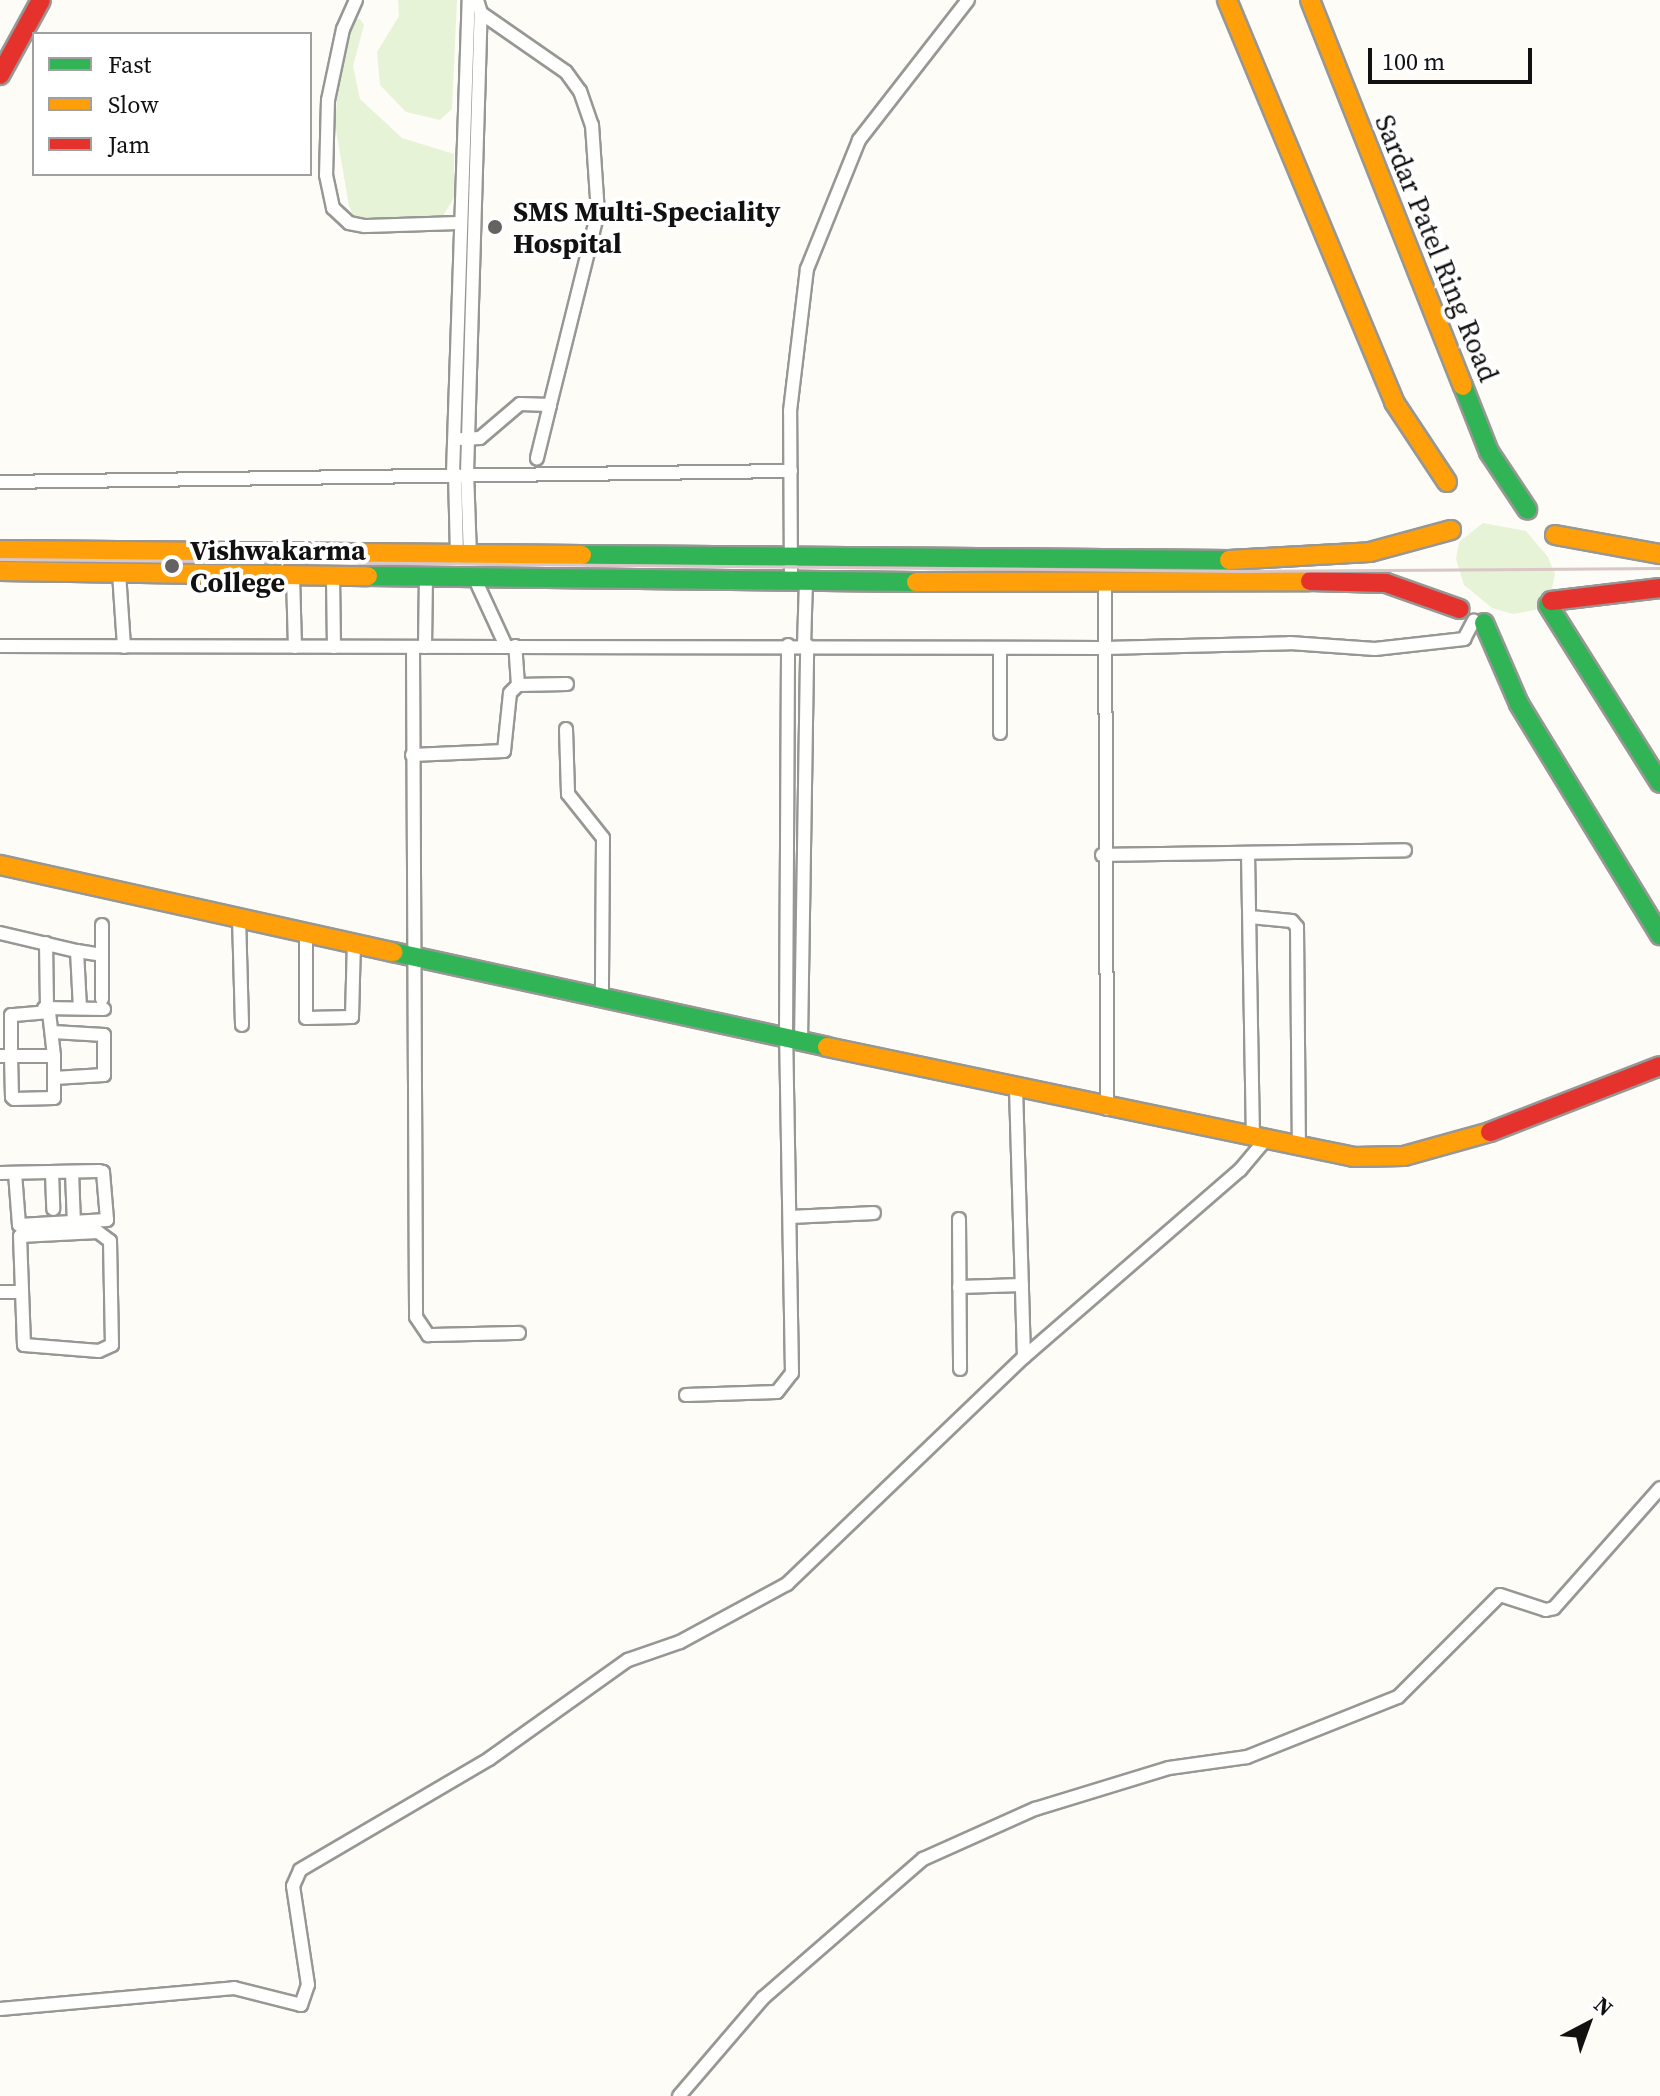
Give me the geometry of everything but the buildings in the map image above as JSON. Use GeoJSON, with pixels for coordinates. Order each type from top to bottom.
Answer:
{"type":"FeatureCollection","features":[{"type":"Feature","properties":{"kind":"street"},"geometry":{"type":"LineString","coordinates":[[0,75],[41,0]]}},
{"type":"Feature","properties":{"kind":"street"},"geometry":{"type":"LineString","coordinates":[[356,0],[343,29],[328,100],[326,175],[333,208],[349,223],[365,226],[460,223]]}},
{"type":"Feature","properties":{"kind":"street"},"geometry":{"type":"LineString","coordinates":[[462,439],[460,223],[469,0]]}},
{"type":"Feature","properties":{"kind":"street"},"geometry":{"type":"LineString","coordinates":[[686,1395],[767,1395],[789,1381],[793,1039],[805,645],[798,582],[787,556],[794,351],[807,269],[823,220],[859,140],[968,0]]}},
{"type":"Feature","properties":{"kind":"street"},"geometry":{"type":"LineString","coordinates":[[1227,0],[1394,402],[1447,482]]}},
{"type":"Feature","properties":{"kind":"street","name":"Sardar Patel Ring Road"},"geometry":{"type":"LineString","coordinates":[[1310,0],[1489,452],[1527,509]]}},
{"type":"Feature","properties":{"kind":"street"},"geometry":{"type":"LineString","coordinates":[[464,557],[458,473],[479,128],[479,6]]}},
{"type":"Feature","properties":{"kind":"street"},"geometry":{"type":"LineString","coordinates":[[479,6],[566,72],[580,91],[592,125],[598,212],[537,458]]}},
{"type":"Feature","properties":{"kind":"street"},"geometry":{"type":"LineString","coordinates":[[463,128],[479,128]]}},
{"type":"Feature","properties":{"kind":"street"},"geometry":{"type":"LineString","coordinates":[[462,439],[480,438],[520,404],[550,405]]}},
{"type":"Feature","properties":{"kind":"street"},"geometry":{"type":"LineString","coordinates":[[0,482],[458,473],[791,471]]}},
{"type":"Feature","properties":{"kind":"street"},"geometry":{"type":"LineString","coordinates":[[0,550],[464,557],[1269,560],[1370,552],[1451,530]]}},
{"type":"Feature","properties":{"kind":"street"},"geometry":{"type":"LineString","coordinates":[[1555,535],[1600,547],[1660,554]]}},
{"type":"Feature","properties":{"kind":"street"},"geometry":{"type":"LineString","coordinates":[[0,571],[798,582],[1105,580],[1386,583],[1473,617],[1519,704],[1660,935]]}},
{"type":"Feature","properties":{"kind":"street"},"geometry":{"type":"LineString","coordinates":[[119,573],[124,647]]}},
{"type":"Feature","properties":{"kind":"street"},"geometry":{"type":"LineString","coordinates":[[293,576],[295,647]]}},
{"type":"Feature","properties":{"kind":"street"},"geometry":{"type":"LineString","coordinates":[[333,576],[334,647]]}},
{"type":"Feature","properties":{"kind":"street"},"geometry":{"type":"LineString","coordinates":[[426,578],[412,755],[411,955],[416,1317],[428,1335],[519,1333]]}},
{"type":"Feature","properties":{"kind":"street"},"geometry":{"type":"LineString","coordinates":[[475,579],[510,646],[518,685]]}},
{"type":"Feature","properties":{"kind":"street"},"geometry":{"type":"LineString","coordinates":[[1105,580],[1102,855],[1107,1109]]}},
{"type":"Feature","properties":{"kind":"street"},"geometry":{"type":"LineString","coordinates":[[1660,588],[1550,603],[1660,783]]}},
{"type":"Feature","properties":{"kind":"street"},"geometry":{"type":"LineString","coordinates":[[0,646],[805,645],[1000,649],[1436,646],[1464,639],[1473,617]]}},
{"type":"Feature","properties":{"kind":"street"},"geometry":{"type":"LineString","coordinates":[[788,645],[793,1039]]}},
{"type":"Feature","properties":{"kind":"street"},"geometry":{"type":"LineString","coordinates":[[1000,649],[1000,733]]}},
{"type":"Feature","properties":{"kind":"street"},"geometry":{"type":"LineString","coordinates":[[412,755],[504,751],[510,693],[518,685],[567,684]]}},
{"type":"Feature","properties":{"kind":"street"},"geometry":{"type":"LineString","coordinates":[[566,729],[568,794],[603,838],[602,997]]}},
{"type":"Feature","properties":{"kind":"street"},"geometry":{"type":"LineString","coordinates":[[1102,855],[1405,850]]}},
{"type":"Feature","properties":{"kind":"street"},"geometry":{"type":"LineString","coordinates":[[0,2009],[234,1988],[301,2005],[308,1985],[293,1886],[300,1870],[489,1759],[624,1663],[680,1642],[787,1584],[1024,1357],[1240,1170],[1259,1139],[1248,853]]}},
{"type":"Feature","properties":{"kind":"street"},"geometry":{"type":"LineString","coordinates":[[0,865],[1107,1109],[1259,1139],[1378,1158],[1433,1150],[1660,1066]]}},
{"type":"Feature","properties":{"kind":"street"},"geometry":{"type":"LineString","coordinates":[[239,917],[242,1025]]}},
{"type":"Feature","properties":{"kind":"street"},"geometry":{"type":"LineString","coordinates":[[1250,917],[1292,921],[1297,927],[1299,1146]]}},
{"type":"Feature","properties":{"kind":"street"},"geometry":{"type":"LineString","coordinates":[[20,1007],[80,1008],[103,1004],[102,925]]}},
{"type":"Feature","properties":{"kind":"street"},"geometry":{"type":"LineString","coordinates":[[306,932],[306,1018],[352,1017],[354,943]]}},
{"type":"Feature","properties":{"kind":"street"},"geometry":{"type":"LineString","coordinates":[[0,933],[102,955]]}},
{"type":"Feature","properties":{"kind":"street"},"geometry":{"type":"LineString","coordinates":[[46,943],[47,1008]]}},
{"type":"Feature","properties":{"kind":"street"},"geometry":{"type":"LineString","coordinates":[[77,951],[80,1008]]}},
{"type":"Feature","properties":{"kind":"street"},"geometry":{"type":"LineString","coordinates":[[49,1012],[53,1032],[53,1099],[14,1099],[6,1056],[13,1013],[49,1012]]}},
{"type":"Feature","properties":{"kind":"street"},"geometry":{"type":"LineString","coordinates":[[53,1032],[104,1035],[104,1075],[54,1078]]}},
{"type":"Feature","properties":{"kind":"street"},"geometry":{"type":"LineString","coordinates":[[6,1056],[54,1056]]}},
{"type":"Feature","properties":{"kind":"street"},"geometry":{"type":"LineString","coordinates":[[1016,1088],[1024,1357]]}},
{"type":"Feature","properties":{"kind":"street"},"geometry":{"type":"LineString","coordinates":[[0,1173],[99,1171],[106,1177],[106,1221],[19,1225],[15,1173]]}},
{"type":"Feature","properties":{"kind":"street"},"geometry":{"type":"LineString","coordinates":[[52,1172],[53,1209]]}},
{"type":"Feature","properties":{"kind":"street"},"geometry":{"type":"LineString","coordinates":[[72,1172],[74,1224]]}},
{"type":"Feature","properties":{"kind":"street"},"geometry":{"type":"LineString","coordinates":[[0,1212],[16,1212]]}},
{"type":"Feature","properties":{"kind":"street"},"geometry":{"type":"LineString","coordinates":[[791,1217],[874,1213]]}},
{"type":"Feature","properties":{"kind":"street"},"geometry":{"type":"LineString","coordinates":[[959,1219],[960,1369]]}},
{"type":"Feature","properties":{"kind":"street"},"geometry":{"type":"LineString","coordinates":[[104,1233],[110,1241],[112,1345],[99,1351],[24,1345],[20,1292],[21,1235],[104,1233]]}},
{"type":"Feature","properties":{"kind":"street"},"geometry":{"type":"LineString","coordinates":[[959,1287],[1022,1285]]}},
{"type":"Feature","properties":{"kind":"street"},"geometry":{"type":"LineString","coordinates":[[0,1292],[20,1292]]}},
{"type":"Feature","properties":{"kind":"street"},"geometry":{"type":"LineString","coordinates":[[679,2096],[763,1998],[923,1859],[1035,1809],[1169,1768],[1247,1757],[1398,1697],[1500,1595],[1546,1610],[1554,1608],[1660,1488]]}},
{"type":"Feature","properties":{"kind":"green space"},"geometry":{"type":"Polygon","coordinates":[[[398,0],[457,0],[452,109],[440,120],[406,112],[380,85],[377,52],[399,16],[398,0]]]}},
{"type":"Feature","properties":{"kind":"green space"},"geometry":{"type":"Polygon","coordinates":[[[360,19],[364,25],[353,66],[360,99],[402,138],[454,154],[454,198],[441,219],[355,220],[349,206],[335,124],[339,75],[353,20],[360,19]]]}},
{"type":"Feature","properties":{"kind":"green space"},"geometry":{"type":"Polygon","coordinates":[[[1483,523],[1526,531],[1548,557],[1555,574],[1552,588],[1535,610],[1513,614],[1492,608],[1464,585],[1456,559],[1459,542],[1483,523]]]}},
{"type":"Feature","properties":{"kind":"railway"},"geometry":{"type":"LineString","coordinates":[[0,559],[1240,571],[1660,568]]}},
{"type":"Feature","properties":{"kind":"traffic: fast"},"geometry":{"type":"LineString","coordinates":[[1463,386],[1489,452],[1527,509]]}},
{"type":"Feature","properties":{"kind":"traffic: fast"},"geometry":{"type":"LineString","coordinates":[[582,555],[1229,560]]}},
{"type":"Feature","properties":{"kind":"traffic: fast"},"geometry":{"type":"LineString","coordinates":[[368,576],[916,582]]}},
{"type":"Feature","properties":{"kind":"traffic: fast"},"geometry":{"type":"LineString","coordinates":[[1548,605],[1660,783]]}},
{"type":"Feature","properties":{"kind":"traffic: fast"},"geometry":{"type":"LineString","coordinates":[[1484,623],[1519,704],[1660,935]]}},
{"type":"Feature","properties":{"kind":"traffic: fast"},"geometry":{"type":"LineString","coordinates":[[393,952],[827,1047]]}},
{"type":"Feature","properties":{"kind":"traffic: slow"},"geometry":{"type":"LineString","coordinates":[[1227,0],[1394,402],[1447,482]]}},
{"type":"Feature","properties":{"kind":"traffic: slow"},"geometry":{"type":"LineString","coordinates":[[1310,0],[1463,386]]}},
{"type":"Feature","properties":{"kind":"traffic: slow"},"geometry":{"type":"LineString","coordinates":[[1229,560],[1370,552],[1451,530]]}},
{"type":"Feature","properties":{"kind":"traffic: slow"},"geometry":{"type":"LineString","coordinates":[[1555,535],[1660,554]]}},
{"type":"Feature","properties":{"kind":"traffic: slow"},"geometry":{"type":"LineString","coordinates":[[0,550],[582,555]]}},
{"type":"Feature","properties":{"kind":"traffic: slow"},"geometry":{"type":"LineString","coordinates":[[0,571],[368,576]]}},
{"type":"Feature","properties":{"kind":"traffic: slow"},"geometry":{"type":"LineString","coordinates":[[916,582],[1310,581]]}},
{"type":"Feature","properties":{"kind":"traffic: slow"},"geometry":{"type":"LineString","coordinates":[[0,865],[393,952]]}},
{"type":"Feature","properties":{"kind":"traffic: slow"},"geometry":{"type":"LineString","coordinates":[[827,1047],[1354,1157],[1404,1156],[1490,1132]]}},
{"type":"Feature","properties":{"kind":"traffic: jam"},"geometry":{"type":"LineString","coordinates":[[0,75],[41,0]]}},
{"type":"Feature","properties":{"kind":"traffic: jam"},"geometry":{"type":"LineString","coordinates":[[1310,581],[1386,583],[1460,609]]}},
{"type":"Feature","properties":{"kind":"traffic: jam"},"geometry":{"type":"LineString","coordinates":[[1551,601],[1660,588]]}},
{"type":"Feature","properties":{"kind":"traffic: jam"},"geometry":{"type":"LineString","coordinates":[[1490,1132],[1660,1066]]}},
{"type":"Feature","properties":{"kind":"place","name":"SMS Multi-Speciality Hospital"},"geometry":{"type":"Point","coordinates":[495,227]}},
{"type":"Feature","properties":{"kind":"place","name":"Vishwakarma College"},"geometry":{"type":"Point","coordinates":[172,566]}}]}
